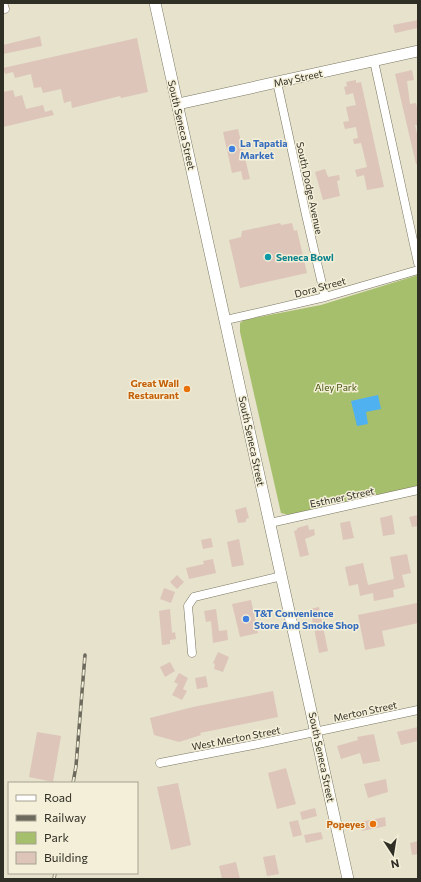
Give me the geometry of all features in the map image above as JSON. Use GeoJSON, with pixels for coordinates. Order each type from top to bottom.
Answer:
{"type":"FeatureCollection","features":[{"type":"Feature","properties":{"kind":"street","name":"South Seneca Street"},"geometry":{"type":"LineString","coordinates":[[155,3],[348,879]]}},
{"type":"Feature","properties":{"kind":"street","name":"May Street"},"geometry":{"type":"LineString","coordinates":[[178,104],[418,51]]}},
{"type":"Feature","properties":{"kind":"street"},"geometry":{"type":"LineString","coordinates":[[374,61],[418,263]]}},
{"type":"Feature","properties":{"kind":"street","name":"South Dodge Avenue"},"geometry":{"type":"LineString","coordinates":[[277,82],[325,297]]}},
{"type":"Feature","properties":{"kind":"street","name":"Dora Street"},"geometry":{"type":"LineString","coordinates":[[226,320],[325,297],[378,280],[418,270]]}},
{"type":"Feature","properties":{"kind":"street","name":"Esthner Street"},"geometry":{"type":"LineString","coordinates":[[270,523],[418,490]]}},
{"type":"Feature","properties":{"kind":"street"},"geometry":{"type":"LineString","coordinates":[[192,653],[188,606],[194,597],[282,576]]}},
{"type":"Feature","properties":{"kind":"street","name":"Merton Street"},"geometry":{"type":"LineString","coordinates":[[316,731],[418,710]]}},
{"type":"Feature","properties":{"kind":"street","name":"West Merton Street"},"geometry":{"type":"LineString","coordinates":[[160,763],[316,731]]}},
{"type":"Feature","properties":{"kind":"green space","name":"Aley Park"},"geometry":{"type":"Polygon","coordinates":[[[418,275],[418,486],[289,515],[281,513],[240,332],[240,323],[244,320],[321,305],[418,275]]]}},
{"type":"Feature","properties":{"kind":"water"},"geometry":{"type":"Polygon","coordinates":[[[378,395],[381,409],[366,412],[368,424],[357,426],[351,401],[378,395]]]}},
{"type":"Feature","properties":{"kind":"building"},"geometry":{"type":"Polygon","coordinates":[[[418,20],[418,28],[395,33],[393,25],[418,20]]]}},
{"type":"Feature","properties":{"kind":"building"},"geometry":{"type":"Polygon","coordinates":[[[40,36],[42,46],[3,54],[3,45],[40,36]]]}},
{"type":"Feature","properties":{"kind":"building"},"geometry":{"type":"Polygon","coordinates":[[[137,38],[148,92],[121,98],[120,96],[72,108],[71,101],[64,103],[61,89],[43,93],[41,87],[34,88],[31,74],[15,78],[13,72],[5,74],[3,68],[137,38]]]}},
{"type":"Feature","properties":{"kind":"building"},"geometry":{"type":"Polygon","coordinates":[[[412,70],[414,80],[407,81],[410,104],[416,103],[418,112],[418,125],[415,125],[418,138],[418,164],[416,164],[395,74],[412,70]]]}},
{"type":"Feature","properties":{"kind":"building"},"geometry":{"type":"Polygon","coordinates":[[[356,80],[356,83],[361,82],[384,187],[367,190],[364,175],[357,177],[355,170],[367,167],[361,143],[354,144],[353,139],[358,138],[356,127],[345,129],[343,122],[349,121],[346,107],[356,105],[353,93],[346,95],[344,87],[347,86],[346,82],[356,80]]]}},
{"type":"Feature","properties":{"kind":"building"},"geometry":{"type":"Polygon","coordinates":[[[13,90],[15,97],[22,95],[26,109],[43,105],[45,112],[52,110],[54,115],[3,127],[3,92],[13,90]]]}},
{"type":"Feature","properties":{"kind":"building"},"geometry":{"type":"Polygon","coordinates":[[[238,129],[250,179],[243,180],[241,171],[232,173],[223,132],[238,129]]]}},
{"type":"Feature","properties":{"kind":"building"},"geometry":{"type":"Polygon","coordinates":[[[325,169],[328,177],[339,175],[340,180],[337,181],[340,196],[323,200],[315,172],[325,169]]]}},
{"type":"Feature","properties":{"kind":"building","name":"Seneca Bowl"},"geometry":{"type":"Polygon","coordinates":[[[280,223],[281,225],[292,223],[294,231],[297,230],[307,273],[240,288],[229,240],[241,237],[242,231],[280,223]]]}},
{"type":"Feature","properties":{"kind":"building"},"geometry":{"type":"Polygon","coordinates":[[[246,507],[249,518],[246,519],[246,522],[238,523],[235,510],[246,507]]]}},
{"type":"Feature","properties":{"kind":"building"},"geometry":{"type":"Polygon","coordinates":[[[392,515],[395,534],[383,536],[380,518],[392,515]]]}},
{"type":"Feature","properties":{"kind":"building"},"geometry":{"type":"Polygon","coordinates":[[[418,515],[418,526],[412,527],[409,517],[418,515]]]}},
{"type":"Feature","properties":{"kind":"building"},"geometry":{"type":"Polygon","coordinates":[[[350,521],[354,538],[343,540],[340,523],[350,521]]]}},
{"type":"Feature","properties":{"kind":"building"},"geometry":{"type":"Polygon","coordinates":[[[308,525],[309,530],[314,529],[315,535],[305,539],[309,555],[300,557],[294,531],[297,530],[297,528],[308,525]]]}},
{"type":"Feature","properties":{"kind":"building"},"geometry":{"type":"Polygon","coordinates":[[[211,538],[213,547],[203,549],[201,540],[211,538]]]}},
{"type":"Feature","properties":{"kind":"building"},"geometry":{"type":"Polygon","coordinates":[[[239,539],[244,565],[232,567],[227,542],[239,539]]]}},
{"type":"Feature","properties":{"kind":"building"},"geometry":{"type":"Polygon","coordinates":[[[407,554],[411,573],[402,575],[405,587],[393,590],[394,597],[374,601],[373,593],[360,596],[358,584],[349,586],[345,567],[363,563],[368,585],[394,579],[390,557],[407,554]]]}},
{"type":"Feature","properties":{"kind":"building"},"geometry":{"type":"Polygon","coordinates":[[[213,559],[216,573],[189,579],[186,568],[204,564],[203,561],[213,559]]]}},
{"type":"Feature","properties":{"kind":"building"},"geometry":{"type":"Polygon","coordinates":[[[177,575],[184,582],[177,589],[170,582],[177,575]]]}},
{"type":"Feature","properties":{"kind":"building"},"geometry":{"type":"Polygon","coordinates":[[[164,588],[175,592],[171,603],[160,599],[164,588]]]}},
{"type":"Feature","properties":{"kind":"building"},"geometry":{"type":"Polygon","coordinates":[[[251,600],[258,633],[240,637],[232,604],[251,600]]]}},
{"type":"Feature","properties":{"kind":"building"},"geometry":{"type":"Polygon","coordinates":[[[417,603],[418,623],[382,631],[385,646],[365,650],[358,615],[417,603]]]}},
{"type":"Feature","properties":{"kind":"building"},"geometry":{"type":"Polygon","coordinates":[[[319,607],[328,651],[319,653],[310,609],[319,607]]]}},
{"type":"Feature","properties":{"kind":"building"},"geometry":{"type":"Polygon","coordinates":[[[170,609],[172,633],[175,632],[176,639],[170,640],[170,644],[162,645],[159,611],[170,609]]]}},
{"type":"Feature","properties":{"kind":"building"},"geometry":{"type":"Polygon","coordinates":[[[216,609],[219,631],[227,630],[228,640],[213,643],[211,621],[206,622],[204,611],[216,609]]]}},
{"type":"Feature","properties":{"kind":"building"},"geometry":{"type":"Polygon","coordinates":[[[218,652],[229,657],[223,672],[214,669],[215,664],[213,663],[218,652]]]}},
{"type":"Feature","properties":{"kind":"building"},"geometry":{"type":"Polygon","coordinates":[[[170,662],[175,671],[165,677],[160,667],[170,662]]]}},
{"type":"Feature","properties":{"kind":"building"},"geometry":{"type":"Polygon","coordinates":[[[179,673],[188,678],[183,689],[187,691],[182,700],[172,695],[178,684],[174,682],[179,673]]]}},
{"type":"Feature","properties":{"kind":"building"},"geometry":{"type":"Polygon","coordinates":[[[206,676],[208,687],[197,689],[195,678],[206,676]]]}},
{"type":"Feature","properties":{"kind":"building"},"geometry":{"type":"Polygon","coordinates":[[[273,691],[278,717],[200,733],[201,735],[179,742],[154,735],[150,718],[193,707],[273,691]]]}},
{"type":"Feature","properties":{"kind":"building"},"geometry":{"type":"Polygon","coordinates":[[[418,727],[418,741],[401,745],[397,732],[418,727]]]}},
{"type":"Feature","properties":{"kind":"building"},"geometry":{"type":"Polygon","coordinates":[[[37,732],[61,736],[53,782],[29,777],[37,732]]]}},
{"type":"Feature","properties":{"kind":"building"},"geometry":{"type":"Polygon","coordinates":[[[374,734],[380,761],[363,764],[360,753],[341,759],[337,746],[358,740],[357,737],[374,734]]]}},
{"type":"Feature","properties":{"kind":"building"},"geometry":{"type":"Polygon","coordinates":[[[286,768],[296,804],[277,809],[268,773],[286,768]]]}},
{"type":"Feature","properties":{"kind":"building"},"geometry":{"type":"Polygon","coordinates":[[[386,779],[388,792],[368,798],[364,784],[386,779]]]}},
{"type":"Feature","properties":{"kind":"building"},"geometry":{"type":"Polygon","coordinates":[[[178,783],[191,845],[171,850],[157,787],[178,783]]]}},
{"type":"Feature","properties":{"kind":"building"},"geometry":{"type":"Polygon","coordinates":[[[315,808],[317,816],[302,820],[300,812],[315,808]]]}},
{"type":"Feature","properties":{"kind":"building","name":"Popeyes"},"geometry":{"type":"Polygon","coordinates":[[[385,817],[386,826],[362,831],[360,822],[385,817]]]}},
{"type":"Feature","properties":{"kind":"building"},"geometry":{"type":"Polygon","coordinates":[[[298,820],[302,835],[293,837],[289,822],[298,820]]]}},
{"type":"Feature","properties":{"kind":"building"},"geometry":{"type":"Polygon","coordinates":[[[321,832],[323,839],[306,843],[304,835],[321,832]]]}},
{"type":"Feature","properties":{"kind":"building"},"geometry":{"type":"Polygon","coordinates":[[[418,841],[418,854],[412,855],[410,843],[418,841]]]}},
{"type":"Feature","properties":{"kind":"building"},"geometry":{"type":"Polygon","coordinates":[[[275,855],[279,874],[267,876],[263,857],[275,855]]]}},
{"type":"Feature","properties":{"kind":"building"},"geometry":{"type":"Polygon","coordinates":[[[236,862],[240,879],[222,879],[219,866],[236,862]]]}},
{"type":"Feature","properties":{"kind":"railway"},"geometry":{"type":"LineString","coordinates":[[73,782],[76,766],[85,655]]}},
{"type":"Feature","properties":{"kind":"railway"},"geometry":{"type":"LineString","coordinates":[[54,879],[55,874]]}},
{"type":"Feature","properties":{"kind":"place","name":"La Tapatia Market"},"geometry":{"type":"Point","coordinates":[232,149]}},
{"type":"Feature","properties":{"kind":"place","name":"Seneca Bowl"},"geometry":{"type":"Point","coordinates":[268,257]}},
{"type":"Feature","properties":{"kind":"place","name":"Great Wall Restaurant"},"geometry":{"type":"Point","coordinates":[187,389]}},
{"type":"Feature","properties":{"kind":"place","name":"T&T Convenience Store And Smoke Shop"},"geometry":{"type":"Point","coordinates":[246,619]}},
{"type":"Feature","properties":{"kind":"place","name":"Popeyes"},"geometry":{"type":"Point","coordinates":[373,824]}}]}
